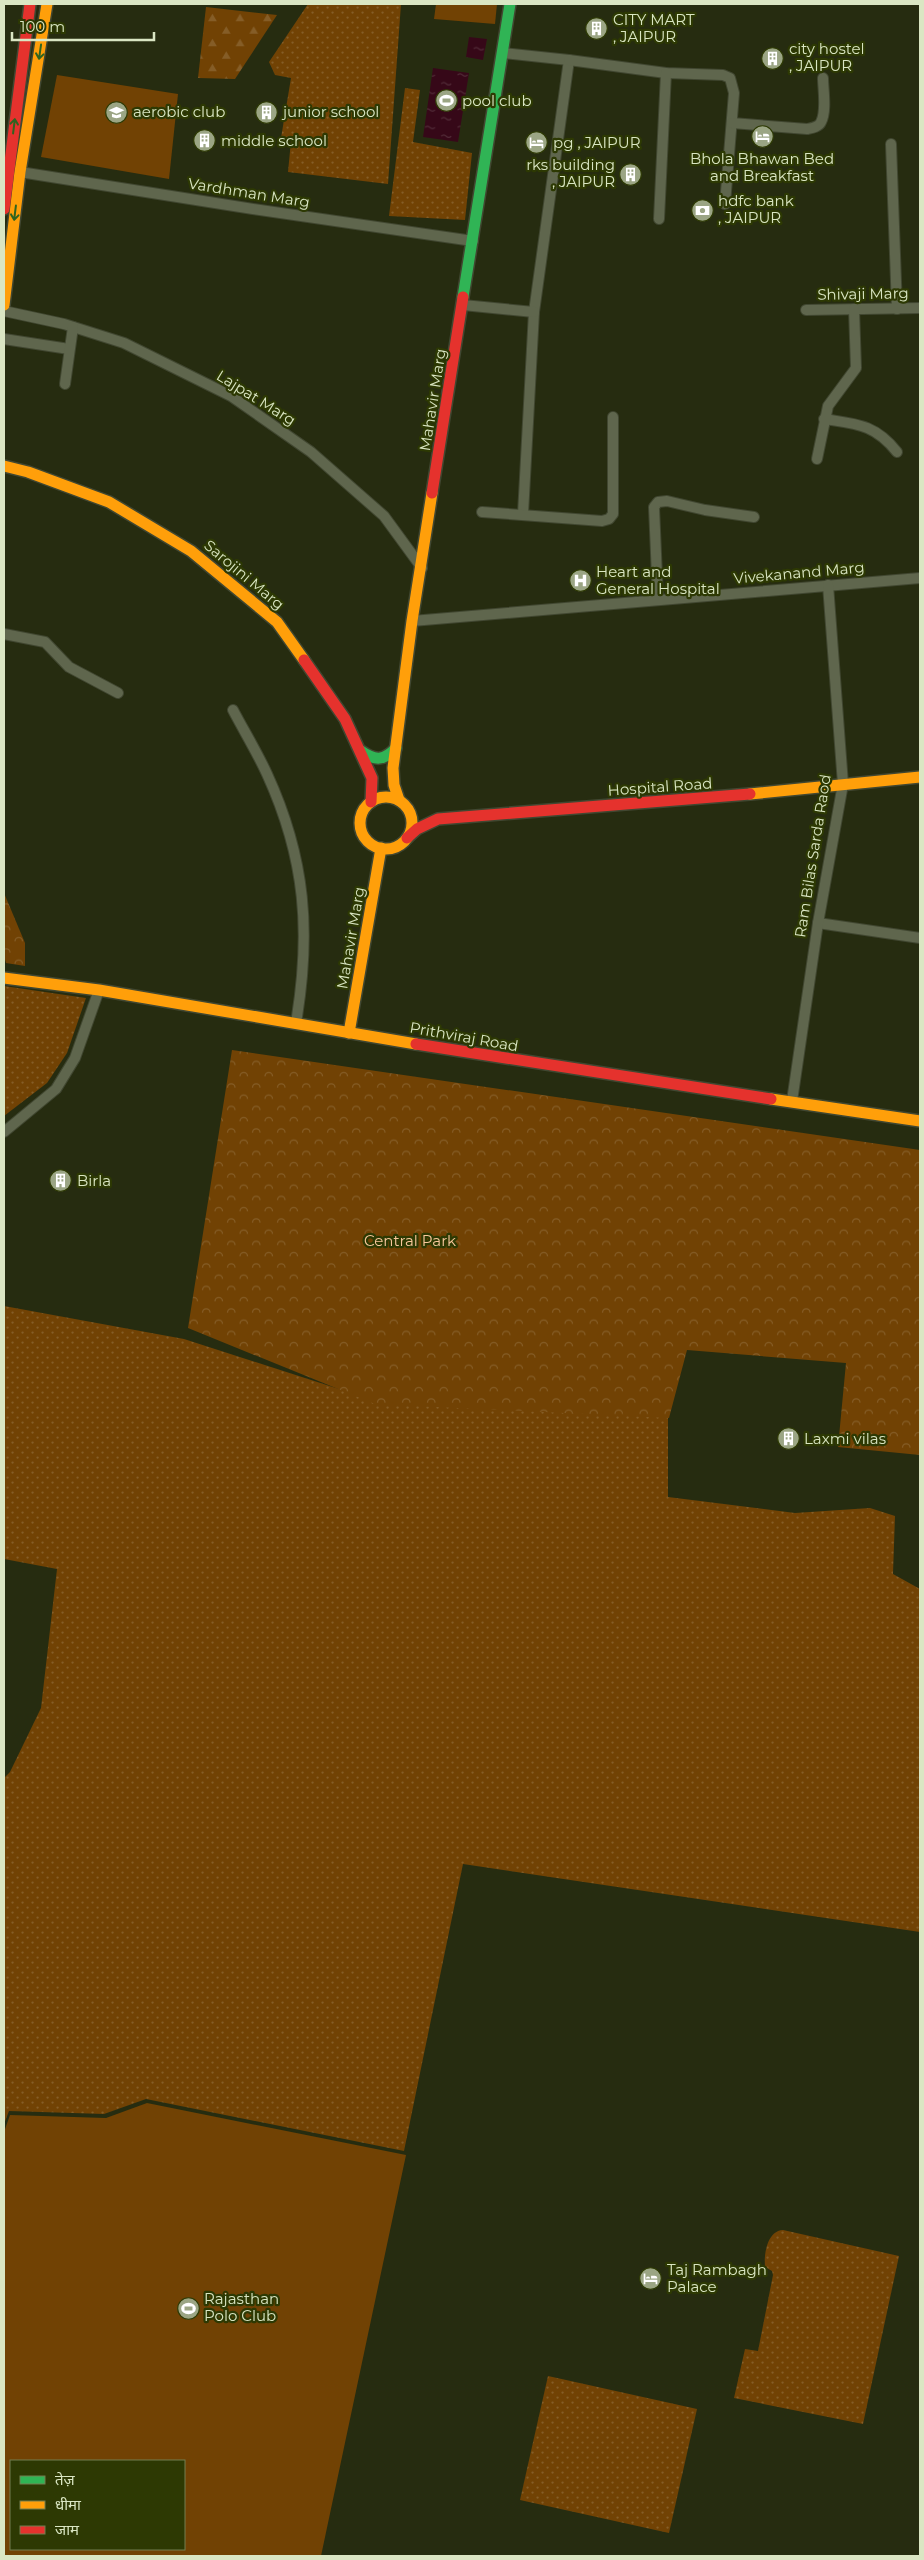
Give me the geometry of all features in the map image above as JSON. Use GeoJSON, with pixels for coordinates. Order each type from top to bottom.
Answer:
{"type":"FeatureCollection","features":[{"type":"Feature","properties":{"kind":"street"},"geometry":{"type":"LineString","coordinates":[[4,209],[30,4]]}},
{"type":"Feature","properties":{"kind":"street"},"geometry":{"type":"LineString","coordinates":[[4,305],[20,172],[47,4]]}},
{"type":"Feature","properties":{"kind":"street","name":"Mahavir Marg"},"geometry":{"type":"LineString","coordinates":[[399,800],[394,785],[396,748],[412,622],[510,4]]}},
{"type":"Feature","properties":{"kind":"street"},"geometry":{"type":"LineString","coordinates":[[503,53],[666,73],[723,75],[730,78],[734,93],[725,204]]}},
{"type":"Feature","properties":{"kind":"street"},"geometry":{"type":"LineString","coordinates":[[523,514],[534,312],[569,60]]}},
{"type":"Feature","properties":{"kind":"street"},"geometry":{"type":"LineString","coordinates":[[659,219],[666,73]]}},
{"type":"Feature","properties":{"kind":"street"},"geometry":{"type":"LineString","coordinates":[[732,123],[807,129],[816,127],[821,122],[823,113],[822,78]]}},
{"type":"Feature","properties":{"kind":"street"},"geometry":{"type":"LineString","coordinates":[[891,144],[896,308]]}},
{"type":"Feature","properties":{"kind":"street","name":"Vardhman Marg"},"geometry":{"type":"LineString","coordinates":[[20,172],[253,209],[473,240]]}},
{"type":"Feature","properties":{"kind":"street"},"geometry":{"type":"LineString","coordinates":[[463,305],[534,312]]}},
{"type":"Feature","properties":{"kind":"street","name":"Shivaji Marg"},"geometry":{"type":"LineString","coordinates":[[806,310],[920,308]]}},
{"type":"Feature","properties":{"kind":"street"},"geometry":{"type":"LineString","coordinates":[[817,459],[828,406],[856,368],[854,309]]}},
{"type":"Feature","properties":{"kind":"street","name":"Lajpat Marg"},"geometry":{"type":"LineString","coordinates":[[4,311],[74,327],[124,343],[231,396],[311,452],[384,516],[422,568]]}},
{"type":"Feature","properties":{"kind":"street"},"geometry":{"type":"LineString","coordinates":[[65,384],[69,349],[74,327]]}},
{"type":"Feature","properties":{"kind":"street"},"geometry":{"type":"LineString","coordinates":[[4,339],[69,349]]}},
{"type":"Feature","properties":{"kind":"street"},"geometry":{"type":"LineString","coordinates":[[482,512],[602,521],[609,519],[613,514],[613,417]]}},
{"type":"Feature","properties":{"kind":"street"},"geometry":{"type":"LineString","coordinates":[[824,419],[863,424],[889,442],[897,452]]}},
{"type":"Feature","properties":{"kind":"street","name":"Sarojini Marg"},"geometry":{"type":"LineString","coordinates":[[4,466],[28,472],[109,502],[191,551],[277,622],[345,719],[372,778],[373,788],[370,802]]}},
{"type":"Feature","properties":{"kind":"street"},"geometry":{"type":"LineString","coordinates":[[658,600],[654,507],[658,502],[667,501],[705,510],[754,517]]}},
{"type":"Feature","properties":{"kind":"street","name":"Vivekanand Marg"},"geometry":{"type":"LineString","coordinates":[[412,622],[920,578]]}},
{"type":"Feature","properties":{"kind":"street","name":"Ram Bilas Sarda Raod"},"geometry":{"type":"LineString","coordinates":[[792,1101],[818,923],[843,784],[828,585]]}},
{"type":"Feature","properties":{"kind":"street"},"geometry":{"type":"LineString","coordinates":[[4,634],[45,642],[69,668],[118,693]]}},
{"type":"Feature","properties":{"kind":"street"},"geometry":{"type":"LineString","coordinates":[[233,710],[267,774],[286,823],[299,872],[305,924],[303,977],[296,1024]]}},
{"type":"Feature","properties":{"kind":"street"},"geometry":{"type":"LineString","coordinates":[[361,752],[371,759],[379,760],[389,757],[396,748]]}},
{"type":"Feature","properties":{"kind":"street","name":"Hospital Road"},"geometry":{"type":"LineString","coordinates":[[407,838],[418,829],[438,818],[724,797],[920,777]]}},
{"type":"Feature","properties":{"kind":"street"},"geometry":{"type":"LineString","coordinates":[[384,797],[399,800],[410,813],[412,822],[407,838],[396,847],[381,848],[367,840],[362,833],[361,816],[370,802],[384,797]]}},
{"type":"Feature","properties":{"kind":"street"},"geometry":{"type":"LineString","coordinates":[[410,813],[438,818]]}},
{"type":"Feature","properties":{"kind":"street","name":"Mahavir Marg"},"geometry":{"type":"LineString","coordinates":[[349,1033],[381,848]]}},
{"type":"Feature","properties":{"kind":"street"},"geometry":{"type":"LineString","coordinates":[[818,923],[920,938]]}},
{"type":"Feature","properties":{"kind":"street","name":"Prithviraj Road"},"geometry":{"type":"LineString","coordinates":[[4,978],[99,990],[519,1062],[792,1101],[920,1122]]}},
{"type":"Feature","properties":{"kind":"street"},"geometry":{"type":"LineString","coordinates":[[4,1132],[56,1089],[75,1058],[99,990]]}},
{"type":"Feature","properties":{"kind":"green space"},"geometry":{"type":"Polygon","coordinates":[[[308,4],[401,4],[388,184],[288,172],[291,141],[281,138],[291,78],[275,75],[269,62],[308,4]]]}},
{"type":"Feature","properties":{"kind":"green space"},"geometry":{"type":"Polygon","coordinates":[[[436,4],[497,4],[495,24],[434,19],[436,4]]]}},
{"type":"Feature","properties":{"kind":"green space"},"geometry":{"type":"Polygon","coordinates":[[[206,7],[277,15],[235,79],[198,78],[206,7]]]}},
{"type":"Feature","properties":{"kind":"green space"},"geometry":{"type":"Polygon","coordinates":[[[57,75],[178,94],[169,179],[41,157],[57,75]]]}},
{"type":"Feature","properties":{"kind":"green space"},"geometry":{"type":"Polygon","coordinates":[[[405,88],[420,90],[413,142],[472,153],[465,220],[389,216],[405,88]]]}},
{"type":"Feature","properties":{"kind":"green space"},"geometry":{"type":"Polygon","coordinates":[[[4,893],[25,943],[25,966],[6,963],[4,956],[4,893]]]}},
{"type":"Feature","properties":{"kind":"green space"},"geometry":{"type":"Polygon","coordinates":[[[4,986],[86,998],[67,1053],[47,1083],[4,1116],[4,986]]]}},
{"type":"Feature","properties":{"kind":"green space","name":"Central Park"},"geometry":{"type":"Polygon","coordinates":[[[232,1050],[920,1150],[920,1455],[838,1447],[846,1363],[687,1350],[669,1418],[375,1404],[188,1328],[232,1050]]]}},
{"type":"Feature","properties":{"kind":"green space"},"geometry":{"type":"Polygon","coordinates":[[[4,1306],[184,1339],[373,1400],[668,1414],[668,1497],[795,1513],[870,1508],[895,1516],[893,1574],[920,1589],[920,1932],[463,1864],[404,2151],[146,2099],[104,2114],[9,2111],[4,2124],[4,1778],[10,1772],[41,1708],[57,1569],[4,1559],[4,1306]]]}},
{"type":"Feature","properties":{"kind":"green space","name":"Rajasthan Polo Club"},"geometry":{"type":"Polygon","coordinates":[[[147,2103],[406,2155],[321,2556],[4,2556],[4,2132],[10,2115],[106,2118],[147,2103]]]}},
{"type":"Feature","properties":{"kind":"green space"},"geometry":{"type":"Polygon","coordinates":[[[783,2230],[899,2256],[863,2424],[734,2398],[745,2349],[758,2351],[773,2275],[772,2271],[765,2267],[768,2244],[773,2234],[783,2230]]]}},
{"type":"Feature","properties":{"kind":"green space"},"geometry":{"type":"Polygon","coordinates":[[[548,2376],[697,2409],[669,2533],[520,2500],[548,2376]]]}},
{"type":"Feature","properties":{"kind":"water"},"geometry":{"type":"Polygon","coordinates":[[[469,37],[487,39],[483,60],[466,57],[469,37]]]}},
{"type":"Feature","properties":{"kind":"water"},"geometry":{"type":"Polygon","coordinates":[[[433,68],[469,73],[458,142],[423,137],[433,68]]]}},
{"type":"Feature","properties":{"kind":"traffic: fast"},"geometry":{"type":"LineString","coordinates":[[463,297],[510,4]]}},
{"type":"Feature","properties":{"kind":"traffic: fast"},"geometry":{"type":"LineString","coordinates":[[361,751],[371,757],[379,758],[396,748]]}},
{"type":"Feature","properties":{"kind":"traffic: slow"},"geometry":{"type":"LineString","coordinates":[[4,305],[20,172],[47,4]]}},
{"type":"Feature","properties":{"kind":"traffic: slow"},"geometry":{"type":"LineString","coordinates":[[4,466],[28,472],[109,502],[191,551],[277,622],[304,660]]}},
{"type":"Feature","properties":{"kind":"traffic: slow"},"geometry":{"type":"LineString","coordinates":[[399,800],[394,785],[393,768],[412,621],[432,493]]}},
{"type":"Feature","properties":{"kind":"traffic: slow"},"geometry":{"type":"LineString","coordinates":[[750,794],[920,777]]}},
{"type":"Feature","properties":{"kind":"traffic: slow"},"geometry":{"type":"LineString","coordinates":[[386,797],[396,799],[404,805],[410,813],[412,823],[410,833],[404,841],[396,847],[386,849],[376,847],[368,841],[362,833],[360,823],[362,813],[368,805],[376,799],[386,797]]}},
{"type":"Feature","properties":{"kind":"traffic: slow"},"geometry":{"type":"LineString","coordinates":[[349,1033],[381,848]]}},
{"type":"Feature","properties":{"kind":"traffic: slow"},"geometry":{"type":"LineString","coordinates":[[4,978],[99,990],[416,1044]]}},
{"type":"Feature","properties":{"kind":"traffic: slow"},"geometry":{"type":"LineString","coordinates":[[771,1099],[920,1121]]}},
{"type":"Feature","properties":{"kind":"traffic: jam"},"geometry":{"type":"LineString","coordinates":[[4,209],[30,4]]}},
{"type":"Feature","properties":{"kind":"traffic: jam"},"geometry":{"type":"LineString","coordinates":[[432,493],[463,297]]}},
{"type":"Feature","properties":{"kind":"traffic: jam"},"geometry":{"type":"LineString","coordinates":[[304,660],[345,719],[372,778],[371,802]]}},
{"type":"Feature","properties":{"kind":"traffic: jam"},"geometry":{"type":"LineString","coordinates":[[407,838],[417,829],[438,819],[750,794]]}},
{"type":"Feature","properties":{"kind":"traffic: jam"},"geometry":{"type":"LineString","coordinates":[[416,1044],[771,1099]]}},
{"type":"Feature","properties":{"kind":"place","name":"CITY MART , JAIPUR"},"geometry":{"type":"Point","coordinates":[597,29]}},
{"type":"Feature","properties":{"kind":"place","name":"city hostel , JAIPUR"},"geometry":{"type":"Point","coordinates":[773,58]}},
{"type":"Feature","properties":{"kind":"place","name":"pool club"},"geometry":{"type":"Point","coordinates":[446,101]}},
{"type":"Feature","properties":{"kind":"place","name":"aerobic club"},"geometry":{"type":"Point","coordinates":[117,112]}},
{"type":"Feature","properties":{"kind":"place","name":"junior school"},"geometry":{"type":"Point","coordinates":[267,112]}},
{"type":"Feature","properties":{"kind":"place","name":"Bhola Bhawan Bed and Breakfast"},"geometry":{"type":"Point","coordinates":[762,136]}},
{"type":"Feature","properties":{"kind":"place","name":"middle school"},"geometry":{"type":"Point","coordinates":[205,141]}},
{"type":"Feature","properties":{"kind":"place","name":"pg , JAIPUR"},"geometry":{"type":"Point","coordinates":[537,143]}},
{"type":"Feature","properties":{"kind":"place","name":"rks building , JAIPUR"},"geometry":{"type":"Point","coordinates":[631,174]}},
{"type":"Feature","properties":{"kind":"place","name":"hdfc bank , JAIPUR"},"geometry":{"type":"Point","coordinates":[702,210]}},
{"type":"Feature","properties":{"kind":"place","name":"Heart and General Hospital"},"geometry":{"type":"Point","coordinates":[580,581]}},
{"type":"Feature","properties":{"kind":"place","name":"Birla"},"geometry":{"type":"Point","coordinates":[61,1181]}},
{"type":"Feature","properties":{"kind":"place","name":"Laxmi vilas"},"geometry":{"type":"Point","coordinates":[788,1439]}},
{"type":"Feature","properties":{"kind":"place","name":"Taj Rambagh Palace"},"geometry":{"type":"Point","coordinates":[651,2279]}},
{"type":"Feature","properties":{"kind":"place","name":"Rajasthan Polo Club"},"geometry":{"type":"Point","coordinates":[188,2308]}}]}
